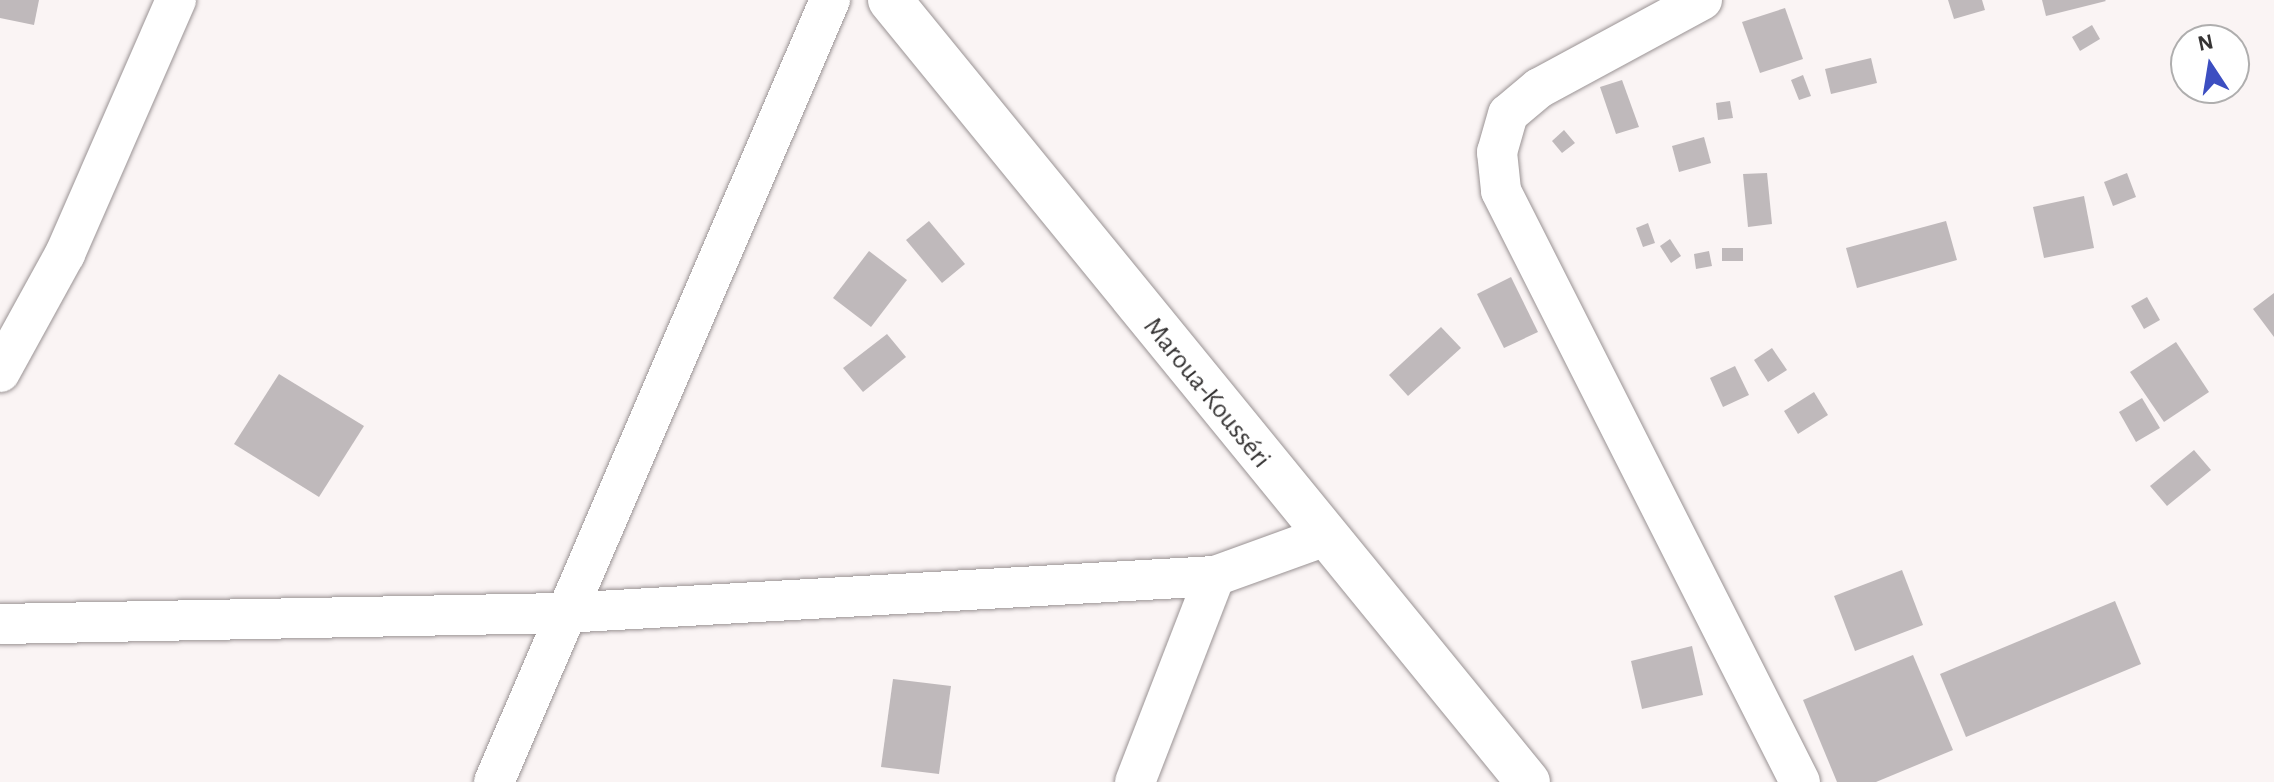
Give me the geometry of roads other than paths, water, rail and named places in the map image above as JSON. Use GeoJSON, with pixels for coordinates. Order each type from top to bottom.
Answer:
{"type":"FeatureCollection","features":[{"type":"Feature","properties":{"kind":"highway","name":"Maroua-Kousséri"},"geometry":{"type":"LineString","coordinates":[[890,0],[1323,537],[1528,782]]}},
{"type":"Feature","properties":{"kind":"street"},"geometry":{"type":"LineString","coordinates":[[0,372],[65,254],[176,0]]}},
{"type":"Feature","properties":{"kind":"street"},"geometry":{"type":"LineString","coordinates":[[494,782],[563,613],[830,0]]}},
{"type":"Feature","properties":{"kind":"street"},"geometry":{"type":"LineString","coordinates":[[1702,0],[1539,88],[1508,114],[1497,152],[1501,191],[1800,782]]}},
{"type":"Feature","properties":{"kind":"street"},"geometry":{"type":"LineString","coordinates":[[0,624],[563,613],[1215,576],[1323,537]]}},
{"type":"Feature","properties":{"kind":"street"},"geometry":{"type":"LineString","coordinates":[[1135,782],[1215,576]]}}]}
